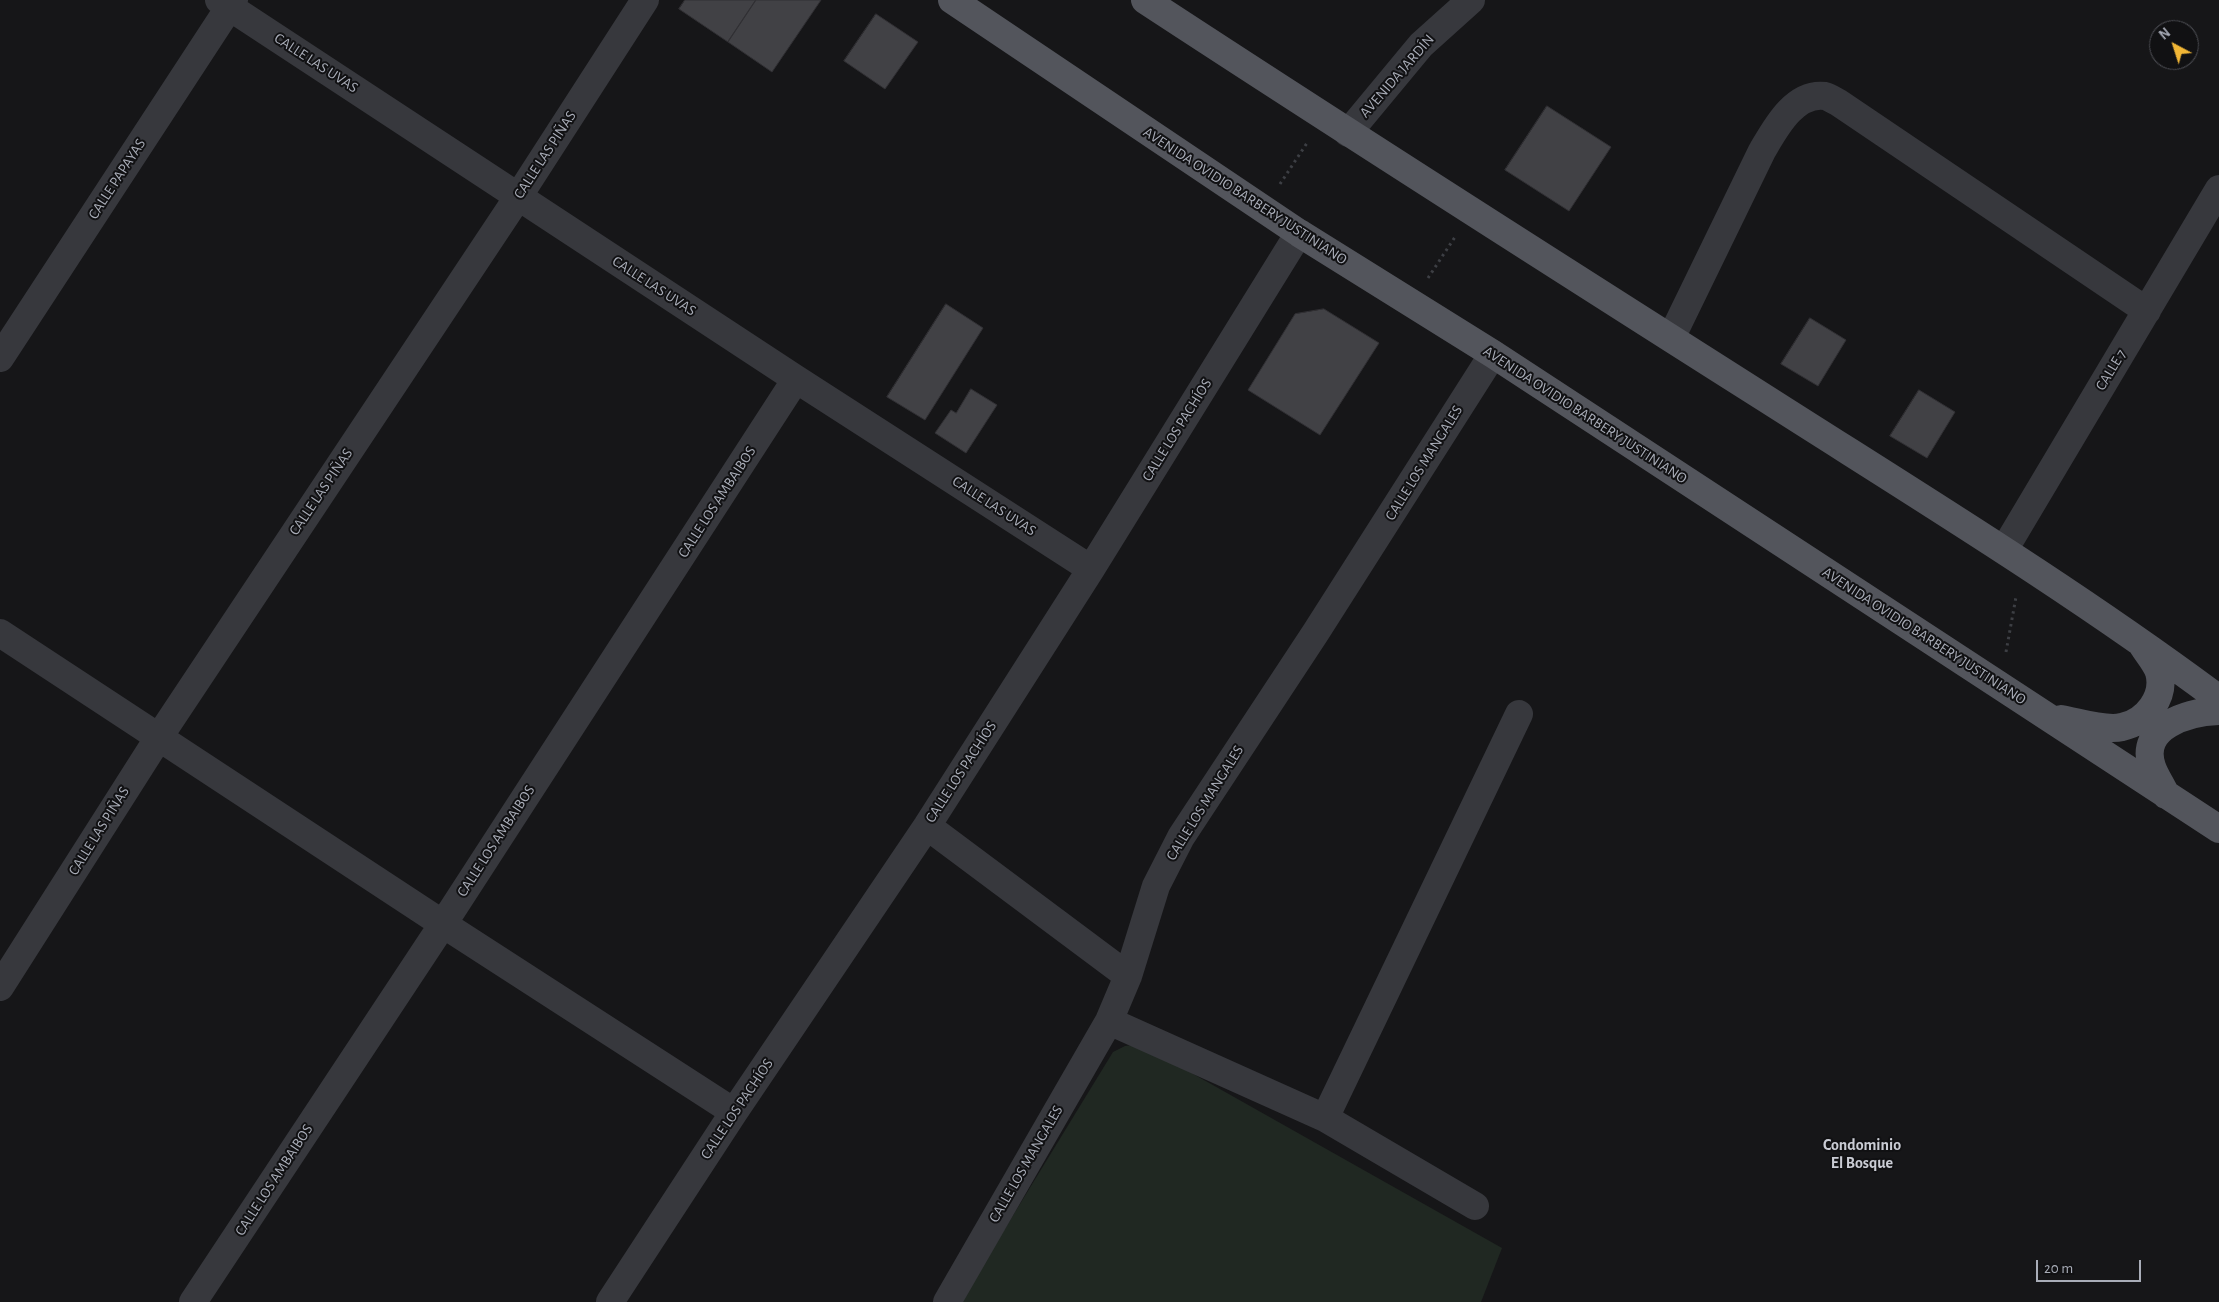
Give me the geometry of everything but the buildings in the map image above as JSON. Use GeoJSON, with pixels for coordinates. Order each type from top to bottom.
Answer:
{"type":"FeatureCollection","features":[{"type":"Feature","properties":{"kind":"main road","name":"AVENIDA OVIDIO BARBERY JUSTINIANO"},"geometry":{"type":"LineString","coordinates":[[952,0],[1263,210],[1493,354],[2219,830]]}},
{"type":"Feature","properties":{"kind":"main road"},"geometry":{"type":"LineString","coordinates":[[1145,0],[1348,133],[2013,556],[2140,640],[2219,699]]}},
{"type":"Feature","properties":{"kind":"main road"},"geometry":{"type":"LineString","coordinates":[[2047,717],[2098,726],[2122,727],[2145,716],[2159,696],[2159,672],[2140,640]]}},
{"type":"Feature","properties":{"kind":"main road"},"geometry":{"type":"LineString","coordinates":[[2166,795],[2151,766],[2150,746],[2162,729],[2179,717],[2202,711],[2219,711]]}},
{"type":"Feature","properties":{"kind":"street","name":"CALLE LAS PIÑAS"},"geometry":{"type":"LineString","coordinates":[[0,987],[159,737],[646,0]]}},
{"type":"Feature","properties":{"kind":"street","name":"AVENIDA JARDÍN"},"geometry":{"type":"LineString","coordinates":[[1348,133],[1421,45],[1471,0]]}},
{"type":"Feature","properties":{"kind":"street","name":"CALLE LAS UVAS"},"geometry":{"type":"LineString","coordinates":[[228,2],[518,196],[1091,569]]}},
{"type":"Feature","properties":{"kind":"street","name":"CALLE PAPAYAS"},"geometry":{"type":"LineString","coordinates":[[0,358],[228,2]]}},
{"type":"Feature","properties":{"kind":"street"},"geometry":{"type":"LineString","coordinates":[[1671,338],[1762,151],[1778,123],[1796,105],[1812,98],[1825,96],[1839,103],[2147,311]]}},
{"type":"Feature","properties":{"kind":"street","name":"CALLE 7"},"geometry":{"type":"LineString","coordinates":[[2013,556],[2147,311],[2219,189]]}},
{"type":"Feature","properties":{"kind":"street","name":"CALLE LOS PACHÍOS"},"geometry":{"type":"LineString","coordinates":[[610,1302],[734,1112],[927,826],[1091,569],[1299,233]]}},
{"type":"Feature","properties":{"kind":"street","name":"CALLE LOS MANGALES"},"geometry":{"type":"LineString","coordinates":[[946,1302],[1109,1020],[1128,976],[1156,886],[1181,837],[1316,632],[1493,354]]}},
{"type":"Feature","properties":{"kind":"street","name":"CALLE LOS AMBAIBOS"},"geometry":{"type":"LineString","coordinates":[[193,1302],[443,924],[796,378]]}},
{"type":"Feature","properties":{"kind":"street"},"geometry":{"type":"LineString","coordinates":[[0,633],[443,924],[734,1112]]}},
{"type":"Feature","properties":{"kind":"street"},"geometry":{"type":"LineString","coordinates":[[1325,1118],[1519,714]]}},
{"type":"Feature","properties":{"kind":"street"},"geometry":{"type":"LineString","coordinates":[[927,826],[1128,976]]}},
{"type":"Feature","properties":{"kind":"street"},"geometry":{"type":"LineString","coordinates":[[1109,1020],[1325,1118],[1476,1206]]}},
{"type":"Feature","properties":{"kind":"path"},"geometry":{"type":"LineString","coordinates":[[1263,210],[1324,117]]}},
{"type":"Feature","properties":{"kind":"path"},"geometry":{"type":"LineString","coordinates":[[1411,303],[1472,212]]}},
{"type":"Feature","properties":{"kind":"path"},"geometry":{"type":"LineString","coordinates":[[2000,686],[2013,556]]}},
{"type":"Feature","properties":{"kind":"shaded area"},"geometry":{"type":"Polygon","coordinates":[[[1140,1044],[1502,1248],[1481,1302],[960,1302],[1113,1052],[1125,1046],[1140,1044]]]}},
{"type":"Feature","properties":{"kind":"district","name":"Condominio El Bosque"},"geometry":{"type":"Point","coordinates":[1862,1154]}}]}
